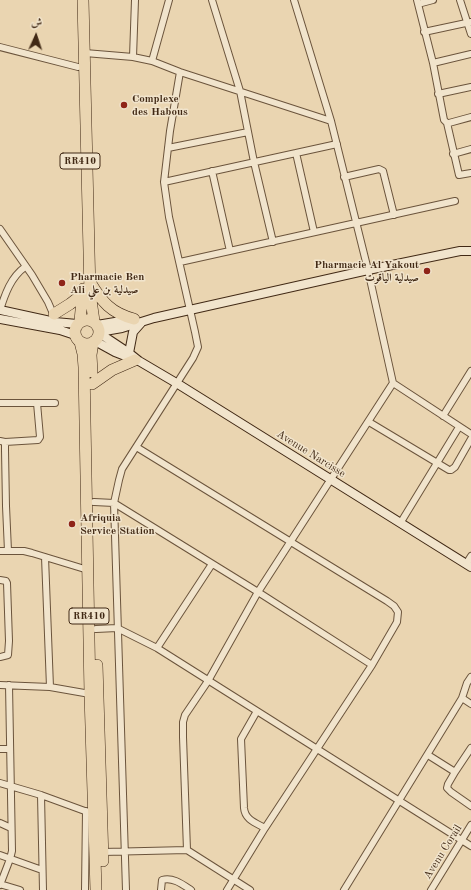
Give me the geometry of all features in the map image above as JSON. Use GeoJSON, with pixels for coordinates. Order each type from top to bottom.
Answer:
{"type":"FeatureCollection","features":[{"type":"Feature","properties":{"kind":"highway","name":"RR410"},"geometry":{"type":"LineString","coordinates":[[76,0],[84,293],[78,330],[84,360],[90,694],[90,813],[96,890]]}},
{"type":"Feature","properties":{"kind":"highway","name":"RR410"},"geometry":{"type":"LineString","coordinates":[[84,0],[90,301],[96,332],[91,361],[96,628],[104,890]]}},
{"type":"Feature","properties":{"kind":"highway"},"geometry":{"type":"LineString","coordinates":[[90,282],[101,299],[110,308],[122,315],[138,320]]}},
{"type":"Feature","properties":{"kind":"highway"},"geometry":{"type":"LineString","coordinates":[[54,318],[84,293]]}},
{"type":"Feature","properties":{"kind":"highway"},"geometry":{"type":"LineString","coordinates":[[85,319],[96,332],[87,344],[78,330],[85,319]]}},
{"type":"Feature","properties":{"kind":"highway"},"geometry":{"type":"LineString","coordinates":[[92,384],[112,370],[134,358]]}},
{"type":"Feature","properties":{"kind":"street"},"geometry":{"type":"LineString","coordinates":[[133,57],[135,0]]}},
{"type":"Feature","properties":{"kind":"street"},"geometry":{"type":"LineString","coordinates":[[152,61],[169,0]]}},
{"type":"Feature","properties":{"kind":"street"},"geometry":{"type":"LineString","coordinates":[[212,0],[240,91],[254,162],[273,242]]}},
{"type":"Feature","properties":{"kind":"street"},"geometry":{"type":"LineString","coordinates":[[294,0],[332,121],[344,177],[368,270],[393,383],[469,433],[471,425]]}},
{"type":"Feature","properties":{"kind":"street"},"geometry":{"type":"LineString","coordinates":[[433,0],[418,2],[424,32],[433,63],[444,120],[459,175],[471,173]]}},
{"type":"Feature","properties":{"kind":"street"},"geometry":{"type":"LineString","coordinates":[[460,0],[469,22],[471,34]]}},
{"type":"Feature","properties":{"kind":"street"},"geometry":{"type":"LineString","coordinates":[[424,32],[469,22]]}},
{"type":"Feature","properties":{"kind":"street"},"geometry":{"type":"LineString","coordinates":[[0,47],[78,67]]}},
{"type":"Feature","properties":{"kind":"street"},"geometry":{"type":"LineString","coordinates":[[85,53],[133,57],[152,61],[180,72],[332,121]]}},
{"type":"Feature","properties":{"kind":"street"},"geometry":{"type":"LineString","coordinates":[[433,63],[471,54]]}},
{"type":"Feature","properties":{"kind":"street"},"geometry":{"type":"LineString","coordinates":[[126,890],[114,503],[122,470],[138,448],[178,384],[198,347],[191,310],[169,217],[164,182],[180,72]]}},
{"type":"Feature","properties":{"kind":"street"},"geometry":{"type":"LineString","coordinates":[[438,94],[471,87]]}},
{"type":"Feature","properties":{"kind":"street"},"geometry":{"type":"LineString","coordinates":[[446,123],[471,116]]}},
{"type":"Feature","properties":{"kind":"street"},"geometry":{"type":"LineString","coordinates":[[168,148],[248,132]]}},
{"type":"Feature","properties":{"kind":"street"},"geometry":{"type":"LineString","coordinates":[[164,182],[337,144]]}},
{"type":"Feature","properties":{"kind":"street"},"geometry":{"type":"LineString","coordinates":[[454,154],[471,149]]}},
{"type":"Feature","properties":{"kind":"street"},"geometry":{"type":"LineString","coordinates":[[296,153],[314,232]]}},
{"type":"Feature","properties":{"kind":"street"},"geometry":{"type":"LineString","coordinates":[[344,177],[379,169],[382,170],[394,215]]}},
{"type":"Feature","properties":{"kind":"street"},"geometry":{"type":"LineString","coordinates":[[212,171],[230,251]]}},
{"type":"Feature","properties":{"kind":"street"},"geometry":{"type":"LineString","coordinates":[[180,262],[455,201]]}},
{"type":"Feature","properties":{"kind":"street"},"geometry":{"type":"LineString","coordinates":[[0,230],[32,275],[54,318]]}},
{"type":"Feature","properties":{"kind":"street"},"geometry":{"type":"LineString","coordinates":[[96,332],[122,328],[138,320],[191,310],[368,270],[460,251],[471,251]]}},
{"type":"Feature","properties":{"kind":"street"},"geometry":{"type":"LineString","coordinates":[[25,267],[16,276],[4,296],[0,310],[54,318],[78,330]]}},
{"type":"Feature","properties":{"kind":"street"},"geometry":{"type":"LineString","coordinates":[[0,319],[60,330],[78,330]]}},
{"type":"Feature","properties":{"kind":"street"},"geometry":{"type":"LineString","coordinates":[[134,358],[133,332],[138,320]]}},
{"type":"Feature","properties":{"kind":"street","name":"Avenue Narcisse"},"geometry":{"type":"LineString","coordinates":[[96,332],[115,352],[134,358],[178,384],[468,566]]}},
{"type":"Feature","properties":{"kind":"street"},"geometry":{"type":"LineString","coordinates":[[443,416],[471,371]]}},
{"type":"Feature","properties":{"kind":"street"},"geometry":{"type":"LineString","coordinates":[[187,850],[183,722],[185,715],[208,681],[258,592],[332,480],[393,383]]}},
{"type":"Feature","properties":{"kind":"street"},"geometry":{"type":"LineString","coordinates":[[0,403],[55,403]]}},
{"type":"Feature","properties":{"kind":"street"},"geometry":{"type":"LineString","coordinates":[[8,551],[2,441],[38,440],[40,437],[37,403]]}},
{"type":"Feature","properties":{"kind":"street"},"geometry":{"type":"LineString","coordinates":[[368,422],[447,470],[451,470],[455,467],[471,439]]}},
{"type":"Feature","properties":{"kind":"street"},"geometry":{"type":"LineString","coordinates":[[400,522],[459,427]]}},
{"type":"Feature","properties":{"kind":"street"},"geometry":{"type":"LineString","coordinates":[[138,448],[387,601],[398,612],[398,622],[372,665],[265,828],[227,890]]}},
{"type":"Feature","properties":{"kind":"street"},"geometry":{"type":"LineString","coordinates":[[94,502],[114,503],[258,592],[372,665]]}},
{"type":"Feature","properties":{"kind":"street"},"geometry":{"type":"LineString","coordinates":[[0,551],[24,551],[88,570]]}},
{"type":"Feature","properties":{"kind":"street"},"geometry":{"type":"LineString","coordinates":[[468,566],[471,556]]}},
{"type":"Feature","properties":{"kind":"street"},"geometry":{"type":"LineString","coordinates":[[45,557],[50,687]]}},
{"type":"Feature","properties":{"kind":"street"},"geometry":{"type":"LineString","coordinates":[[157,648],[212,564]]}},
{"type":"Feature","properties":{"kind":"street"},"geometry":{"type":"LineString","coordinates":[[0,580],[6,581],[8,586],[9,641],[8,655],[0,658]]}},
{"type":"Feature","properties":{"kind":"street"},"geometry":{"type":"LineString","coordinates":[[96,628],[117,628],[157,648],[471,846]]}},
{"type":"Feature","properties":{"kind":"street"},"geometry":{"type":"LineString","coordinates":[[352,890],[345,888],[400,802],[462,698],[467,683],[471,677]]}},
{"type":"Feature","properties":{"kind":"street"},"geometry":{"type":"LineString","coordinates":[[0,685],[50,687],[90,694]]}},
{"type":"Feature","properties":{"kind":"street"},"geometry":{"type":"LineString","coordinates":[[9,685],[12,842],[10,859],[0,884],[20,890]]}},
{"type":"Feature","properties":{"kind":"street"},"geometry":{"type":"LineString","coordinates":[[462,698],[471,704]]}},
{"type":"Feature","properties":{"kind":"street"},"geometry":{"type":"LineString","coordinates":[[257,711],[241,739],[244,808],[245,814],[250,820],[265,828]]}},
{"type":"Feature","properties":{"kind":"street"},"geometry":{"type":"LineString","coordinates":[[471,748],[455,772],[447,788],[471,806]]}},
{"type":"Feature","properties":{"kind":"street"},"geometry":{"type":"LineString","coordinates":[[0,749],[10,749]]}},
{"type":"Feature","properties":{"kind":"street"},"geometry":{"type":"LineString","coordinates":[[428,755],[455,772]]}},
{"type":"Feature","properties":{"kind":"street"},"geometry":{"type":"LineString","coordinates":[[0,783],[41,795],[90,813],[85,890]]}},
{"type":"Feature","properties":{"kind":"street"},"geometry":{"type":"LineString","coordinates":[[41,795],[43,890]]}},
{"type":"Feature","properties":{"kind":"street"},"geometry":{"type":"LineString","coordinates":[[0,823],[11,828]]}},
{"type":"Feature","properties":{"kind":"street","name":"Avenu Corail"},"geometry":{"type":"LineString","coordinates":[[431,890],[471,825]]}},
{"type":"Feature","properties":{"kind":"street"},"geometry":{"type":"LineString","coordinates":[[102,852],[125,850],[187,850],[250,890]]}},
{"type":"Feature","properties":{"kind":"street"},"geometry":{"type":"LineString","coordinates":[[0,855],[42,870]]}},
{"type":"Feature","properties":{"kind":"street"},"geometry":{"type":"LineString","coordinates":[[161,890],[162,880],[166,879],[175,880],[191,890]]}},
{"type":"Feature","properties":{"kind":"place","name":"Complexe des Habous"},"geometry":{"type":"Point","coordinates":[124,105]}},
{"type":"Feature","properties":{"kind":"place","name":"Pharmacie Al Yakout صيدلية الياقوت"},"geometry":{"type":"Point","coordinates":[427,271]}},
{"type":"Feature","properties":{"kind":"place","name":"Pharmacie Ben Ali صيدلية بن علي"},"geometry":{"type":"Point","coordinates":[62,283]}},
{"type":"Feature","properties":{"kind":"place","name":"Afriquia Service Station"},"geometry":{"type":"Point","coordinates":[72,524]}}]}
